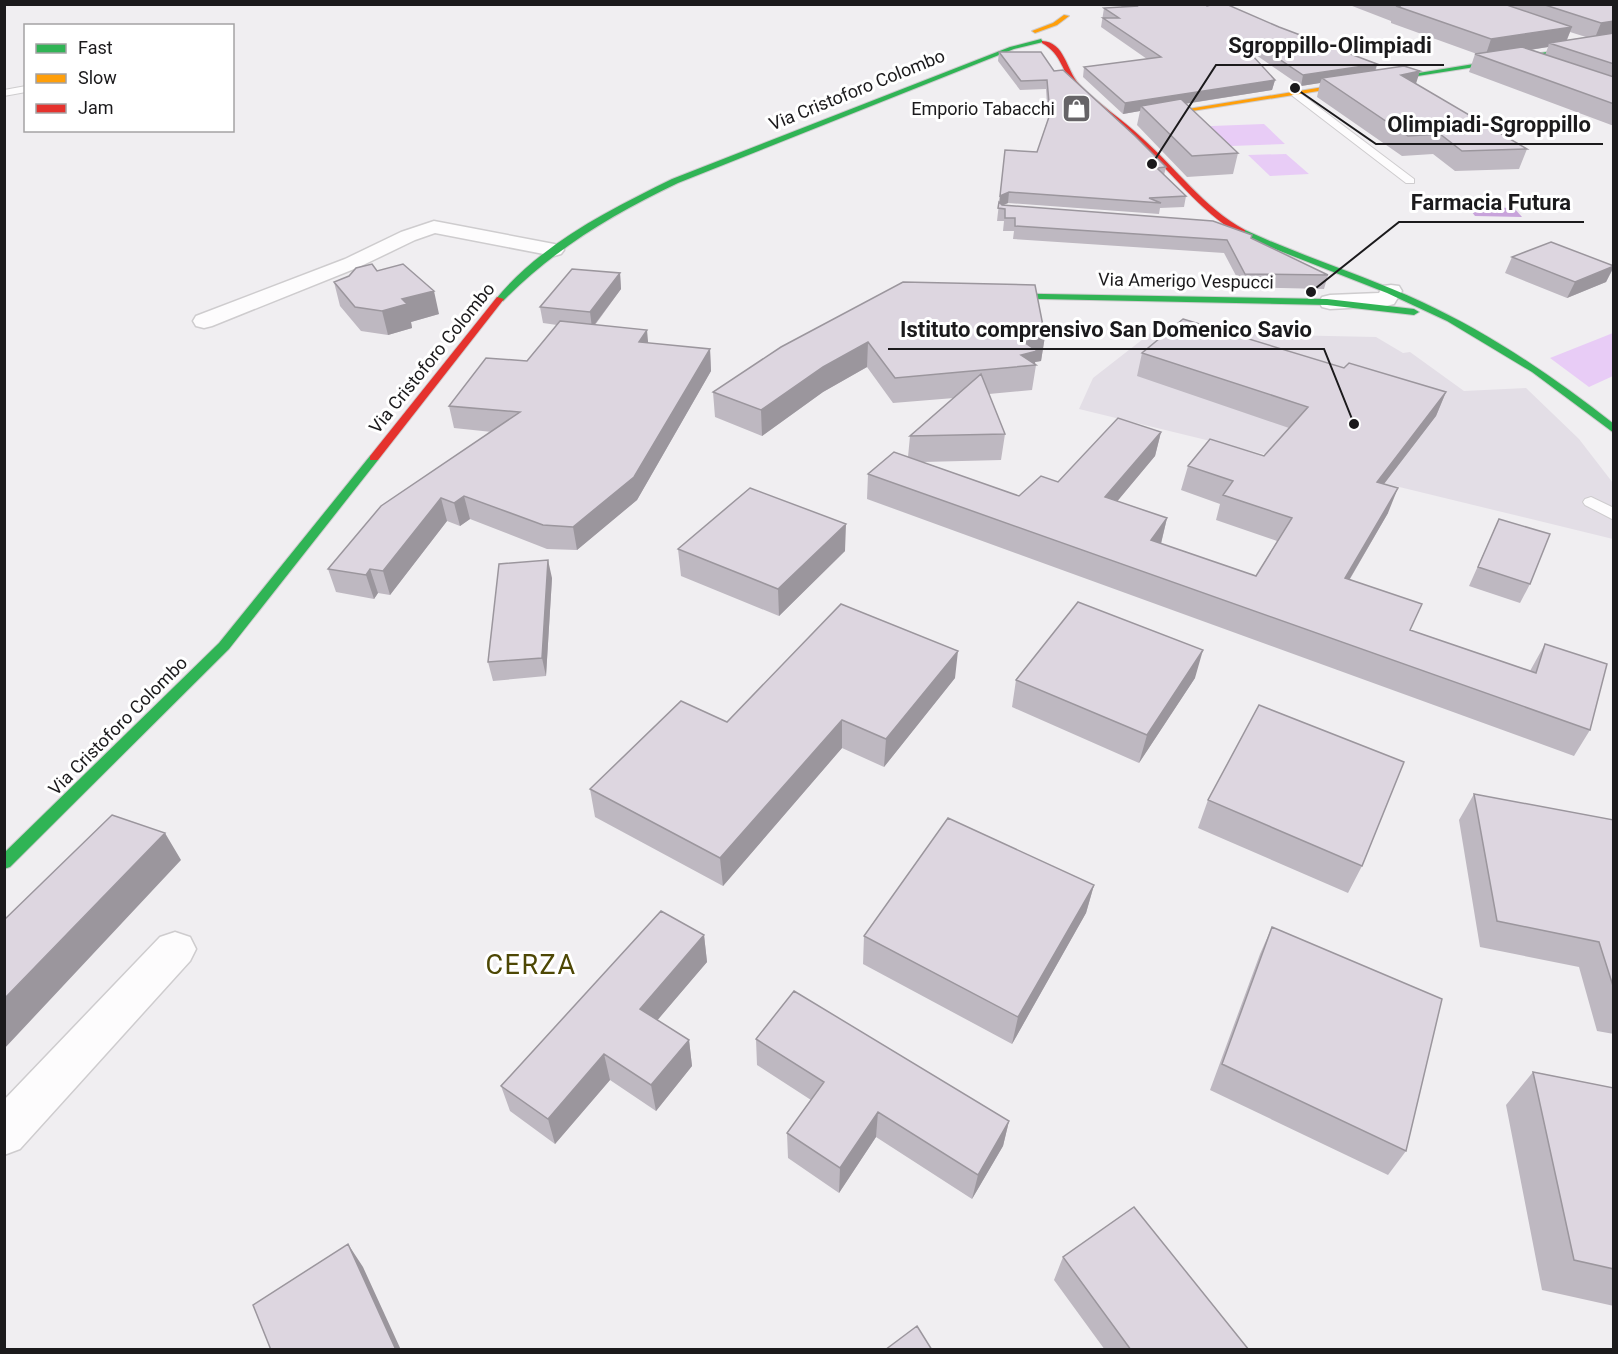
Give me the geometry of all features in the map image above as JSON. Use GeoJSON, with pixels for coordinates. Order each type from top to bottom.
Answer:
{"type":"FeatureCollection","features":[{"type":"Feature","properties":{"kind":"street","name":"Via Cristoforo Colombo"},"geometry":{"type":"LineString","coordinates":[[4,863],[224,646],[523,274],[602,218],[675,181],[1012,48],[1038,37],[1055,24],[1068,32]]}},
{"type":"Feature","properties":{"kind":"street"},"geometry":{"type":"LineString","coordinates":[[1038,37],[1056,48],[1068,32]]}},
{"type":"Feature","properties":{"kind":"street"},"geometry":{"type":"LineString","coordinates":[[1068,32],[1069,76],[1119,121],[1200,201],[1231,227],[1268,244],[1391,291],[1440,314],[1497,345],[1584,405],[1614,430]]}},
{"type":"Feature","properties":{"kind":"street"},"geometry":{"type":"LineString","coordinates":[[1560,36],[1591,46]]}},
{"type":"Feature","properties":{"kind":"street"},"geometry":{"type":"LineString","coordinates":[[1119,121],[1614,43]]}},
{"type":"Feature","properties":{"kind":"street"},"geometry":{"type":"LineString","coordinates":[[1515,58],[1548,69]]}},
{"type":"Feature","properties":{"kind":"street"},"geometry":{"type":"LineString","coordinates":[[1196,225],[1231,227]]}},
{"type":"Feature","properties":{"kind":"street"},"geometry":{"type":"LineString","coordinates":[[204,321],[352,263],[408,236],[434,227],[554,250]]}},
{"type":"Feature","properties":{"kind":"street"},"geometry":{"type":"LineString","coordinates":[[1327,302],[1381,300],[1390,296],[1391,291]]}},
{"type":"Feature","properties":{"kind":"street","name":"Via Amerigo Vespucci"},"geometry":{"type":"LineString","coordinates":[[979,295],[1327,302],[1440,314]]}},
{"type":"Feature","properties":{"kind":"street"},"geometry":{"type":"LineString","coordinates":[[1584,405],[1614,421]]}},
{"type":"Feature","properties":{"kind":"street"},"geometry":{"type":"LineString","coordinates":[[4,1132],[176,949]]}},
{"type":"Feature","properties":{"kind":"lane"},"geometry":{"type":"LineString","coordinates":[[4,93],[24,89]]}},
{"type":"Feature","properties":{"kind":"lane"},"geometry":{"type":"LineString","coordinates":[[1293,92],[1410,181]]}},
{"type":"Feature","properties":{"kind":"lane"},"geometry":{"type":"LineString","coordinates":[[1591,502],[1614,515]]}},
{"type":"Feature","properties":{"kind":"shaded area"},"geometry":{"type":"Polygon","coordinates":[[[1264,124],[1285,144],[1177,148],[1159,128],[1264,124]]]}},
{"type":"Feature","properties":{"kind":"shaded area"},"geometry":{"type":"Polygon","coordinates":[[[1286,154],[1309,174],[1270,176],[1248,155],[1286,154]]]}},
{"type":"Feature","properties":{"kind":"shaded area"},"geometry":{"type":"Polygon","coordinates":[[[1468,207],[1514,208],[1522,217],[1475,216],[1468,207]]]}},
{"type":"Feature","properties":{"kind":"shaded area"},"geometry":{"type":"Polygon","coordinates":[[[1152,332],[1376,337],[1403,353],[1410,352],[1464,391],[1526,388],[1579,439],[1613,483],[1613,539],[1079,409],[1093,378],[1152,332]]]}},
{"type":"Feature","properties":{"kind":"shaded area"},"geometry":{"type":"Polygon","coordinates":[[[1613,333],[1613,376],[1589,387],[1550,358],[1613,333]]]}},
{"type":"Feature","properties":{"kind":"building"},"geometry":{"type":"Polygon","coordinates":[[[1135,4],[1204,4],[1207,6],[1226,4],[1279,27],[1377,64],[1303,75],[1258,45],[1251,54],[1275,80],[1125,103],[1084,67],[1161,57],[1103,18],[1119,18],[1104,8],[1137,6],[1135,4]]]}},
{"type":"Feature","properties":{"kind":"building"},"geometry":{"type":"Polygon","coordinates":[[[1396,4],[1504,4],[1572,27],[1491,39],[1396,6],[1399,6],[1396,4]]]}},
{"type":"Feature","properties":{"kind":"building"},"geometry":{"type":"Polygon","coordinates":[[[1542,4],[1614,4],[1614,21],[1601,23],[1542,4]]]}},
{"type":"Feature","properties":{"kind":"building"},"geometry":{"type":"Polygon","coordinates":[[[1614,33],[1614,64],[1549,43],[1614,33]]]}},
{"type":"Feature","properties":{"kind":"building"},"geometry":{"type":"Polygon","coordinates":[[[1522,47],[1614,77],[1614,104],[1475,54],[1522,47]]]}},
{"type":"Feature","properties":{"kind":"building"},"geometry":{"type":"Polygon","coordinates":[[[999,52],[1041,52],[1054,71],[1063,70],[1135,136],[1166,167],[1157,168],[1186,196],[1149,198],[1161,203],[1009,192],[1000,196],[1005,150],[1037,152],[1050,114],[1047,80],[1021,81],[999,52]]]}},
{"type":"Feature","properties":{"kind":"building"},"geometry":{"type":"Polygon","coordinates":[[[1404,66],[1420,71],[1401,75],[1527,149],[1462,151],[1440,134],[1408,136],[1322,78],[1404,66]]]}},
{"type":"Feature","properties":{"kind":"building"},"geometry":{"type":"Polygon","coordinates":[[[1181,99],[1238,153],[1192,156],[1141,106],[1181,99]]]}},
{"type":"Feature","properties":{"kind":"building"},"geometry":{"type":"Polygon","coordinates":[[[999,202],[1002,205],[1213,221],[1252,235],[1251,238],[1328,275],[1245,274],[1227,240],[1015,226],[1015,218],[1005,218],[1005,209],[998,208],[999,202]]]}},
{"type":"Feature","properties":{"kind":"building"},"geometry":{"type":"Polygon","coordinates":[[[1551,242],[1614,266],[1575,282],[1512,257],[1551,242]]]}},
{"type":"Feature","properties":{"kind":"building"},"geometry":{"type":"Polygon","coordinates":[[[372,264],[377,271],[403,264],[434,291],[402,299],[407,304],[382,311],[355,307],[334,282],[349,276],[356,268],[372,264]]]}},
{"type":"Feature","properties":{"kind":"building"},"geometry":{"type":"Polygon","coordinates":[[[572,269],[620,273],[590,312],[540,307],[572,269]]]}},
{"type":"Feature","properties":{"kind":"building"},"geometry":{"type":"Polygon","coordinates":[[[903,282],[1035,285],[1045,336],[1024,342],[1037,351],[1021,355],[1036,365],[895,378],[868,342],[823,367],[761,410],[713,392],[781,347],[903,282]]]}},
{"type":"Feature","properties":{"kind":"building"},"geometry":{"type":"Polygon","coordinates":[[[1183,319],[1344,368],[1349,363],[1446,392],[1377,482],[1398,488],[1345,578],[1422,604],[1410,630],[1536,673],[1545,644],[1607,664],[1590,730],[868,474],[894,452],[1019,496],[1041,476],[1058,482],[1118,418],[1161,432],[1105,497],[1167,518],[1151,540],[1256,576],[1292,518],[1223,495],[1233,481],[1188,466],[1210,439],[1264,456],[1308,407],[1142,353],[1183,319]]]}},
{"type":"Feature","properties":{"kind":"building"},"geometry":{"type":"Polygon","coordinates":[[[560,321],[647,330],[639,342],[710,349],[634,477],[573,527],[543,525],[464,496],[454,503],[441,498],[383,571],[370,569],[366,575],[328,569],[381,506],[520,412],[449,406],[486,358],[527,361],[560,321]]]}},
{"type":"Feature","properties":{"kind":"building"},"geometry":{"type":"Polygon","coordinates":[[[981,374],[1005,434],[910,436],[981,374]]]}},
{"type":"Feature","properties":{"kind":"building"},"geometry":{"type":"Polygon","coordinates":[[[750,488],[846,524],[778,589],[678,549],[750,488]]]}},
{"type":"Feature","properties":{"kind":"building"},"geometry":{"type":"Polygon","coordinates":[[[1499,519],[1550,534],[1530,584],[1478,567],[1499,519]]]}},
{"type":"Feature","properties":{"kind":"building"},"geometry":{"type":"Polygon","coordinates":[[[548,560],[542,658],[488,662],[499,564],[548,560]]]}},
{"type":"Feature","properties":{"kind":"building"},"geometry":{"type":"Polygon","coordinates":[[[1078,602],[1203,650],[1147,735],[1016,680],[1078,602]]]}},
{"type":"Feature","properties":{"kind":"building"},"geometry":{"type":"Polygon","coordinates":[[[841,604],[958,651],[886,739],[842,720],[720,858],[590,789],[681,701],[727,722],[841,604]]]}},
{"type":"Feature","properties":{"kind":"building"},"geometry":{"type":"Polygon","coordinates":[[[1259,705],[1404,762],[1362,866],[1208,800],[1259,705]]]}},
{"type":"Feature","properties":{"kind":"building"},"geometry":{"type":"Polygon","coordinates":[[[1474,794],[1614,820],[1614,989],[1599,942],[1497,921],[1474,794]]]}},
{"type":"Feature","properties":{"kind":"building"},"geometry":{"type":"Polygon","coordinates":[[[112,815],[165,833],[4,999],[4,920],[112,815]]]}},
{"type":"Feature","properties":{"kind":"building"},"geometry":{"type":"Polygon","coordinates":[[[948,818],[1094,885],[1018,1017],[864,936],[948,818]]]}},
{"type":"Feature","properties":{"kind":"building"},"geometry":{"type":"Polygon","coordinates":[[[661,911],[704,935],[640,1009],[689,1040],[651,1085],[604,1054],[548,1119],[501,1086],[661,911]]]}},
{"type":"Feature","properties":{"kind":"building"},"geometry":{"type":"Polygon","coordinates":[[[1272,927],[1442,999],[1406,1151],[1222,1064],[1272,927]]]}},
{"type":"Feature","properties":{"kind":"building"},"geometry":{"type":"Polygon","coordinates":[[[794,991],[1009,1121],[978,1175],[878,1112],[840,1168],[787,1133],[824,1082],[756,1039],[794,991]]]}},
{"type":"Feature","properties":{"kind":"building"},"geometry":{"type":"Polygon","coordinates":[[[1533,1072],[1614,1088],[1614,1269],[1574,1260],[1533,1072]]]}},
{"type":"Feature","properties":{"kind":"building"},"geometry":{"type":"Polygon","coordinates":[[[1134,1207],[1249,1350],[1131,1350],[1063,1257],[1134,1207]]]}},
{"type":"Feature","properties":{"kind":"building"},"geometry":{"type":"Polygon","coordinates":[[[348,1244],[396,1350],[271,1350],[253,1305],[348,1244]]]}},
{"type":"Feature","properties":{"kind":"building"},"geometry":{"type":"Polygon","coordinates":[[[917,1326],[932,1350],[885,1350],[917,1326]]]}},
{"type":"Feature","properties":{"kind":"traffic: fast"},"geometry":{"type":"LineString","coordinates":[[500,299],[539,262],[582,231],[675,181],[1012,48],[1041,41]]}},
{"type":"Feature","properties":{"kind":"traffic: fast"},"geometry":{"type":"LineString","coordinates":[[1354,84],[1614,43]]}},
{"type":"Feature","properties":{"kind":"traffic: fast"},"geometry":{"type":"LineString","coordinates":[[1242,232],[1390,291],[1450,319],[1535,370],[1614,430]]}},
{"type":"Feature","properties":{"kind":"traffic: fast"},"geometry":{"type":"LineString","coordinates":[[993,295],[1327,302],[1414,312]]}},
{"type":"Feature","properties":{"kind":"traffic: fast"},"geometry":{"type":"LineString","coordinates":[[4,863],[224,646],[374,458]]}},
{"type":"Feature","properties":{"kind":"traffic: slow"},"geometry":{"type":"LineString","coordinates":[[1035,31],[1055,24],[1066,16]]}},
{"type":"Feature","properties":{"kind":"traffic: slow"},"geometry":{"type":"LineString","coordinates":[[1148,116],[1354,84]]}},
{"type":"Feature","properties":{"kind":"traffic: jam"},"geometry":{"type":"LineString","coordinates":[[1044,42],[1057,50],[1066,71],[1085,94],[1140,139],[1200,202],[1242,232]]}},
{"type":"Feature","properties":{"kind":"traffic: jam"},"geometry":{"type":"LineString","coordinates":[[374,458],[500,299]]}},
{"type":"Feature","properties":{"kind":"place","name":"Olimpiadi-Sgroppillo"},"geometry":{"type":"Point","coordinates":[1295,88]}},
{"type":"Feature","properties":{"kind":"place","name":"Emporio Tabacchi"},"geometry":{"type":"Point","coordinates":[1076,109]}},
{"type":"Feature","properties":{"kind":"place","name":"Sgroppillo-Olimpiadi"},"geometry":{"type":"Point","coordinates":[1152,164]}},
{"type":"Feature","properties":{"kind":"place","name":"Farmacia Futura"},"geometry":{"type":"Point","coordinates":[1311,292]}},
{"type":"Feature","properties":{"kind":"place","name":"Istituto comprensivo San Domenico Savio"},"geometry":{"type":"Point","coordinates":[1354,424]}},
{"type":"Feature","properties":{"kind":"district","name":"CERZA"},"geometry":{"type":"Point","coordinates":[531,965]}}]}
